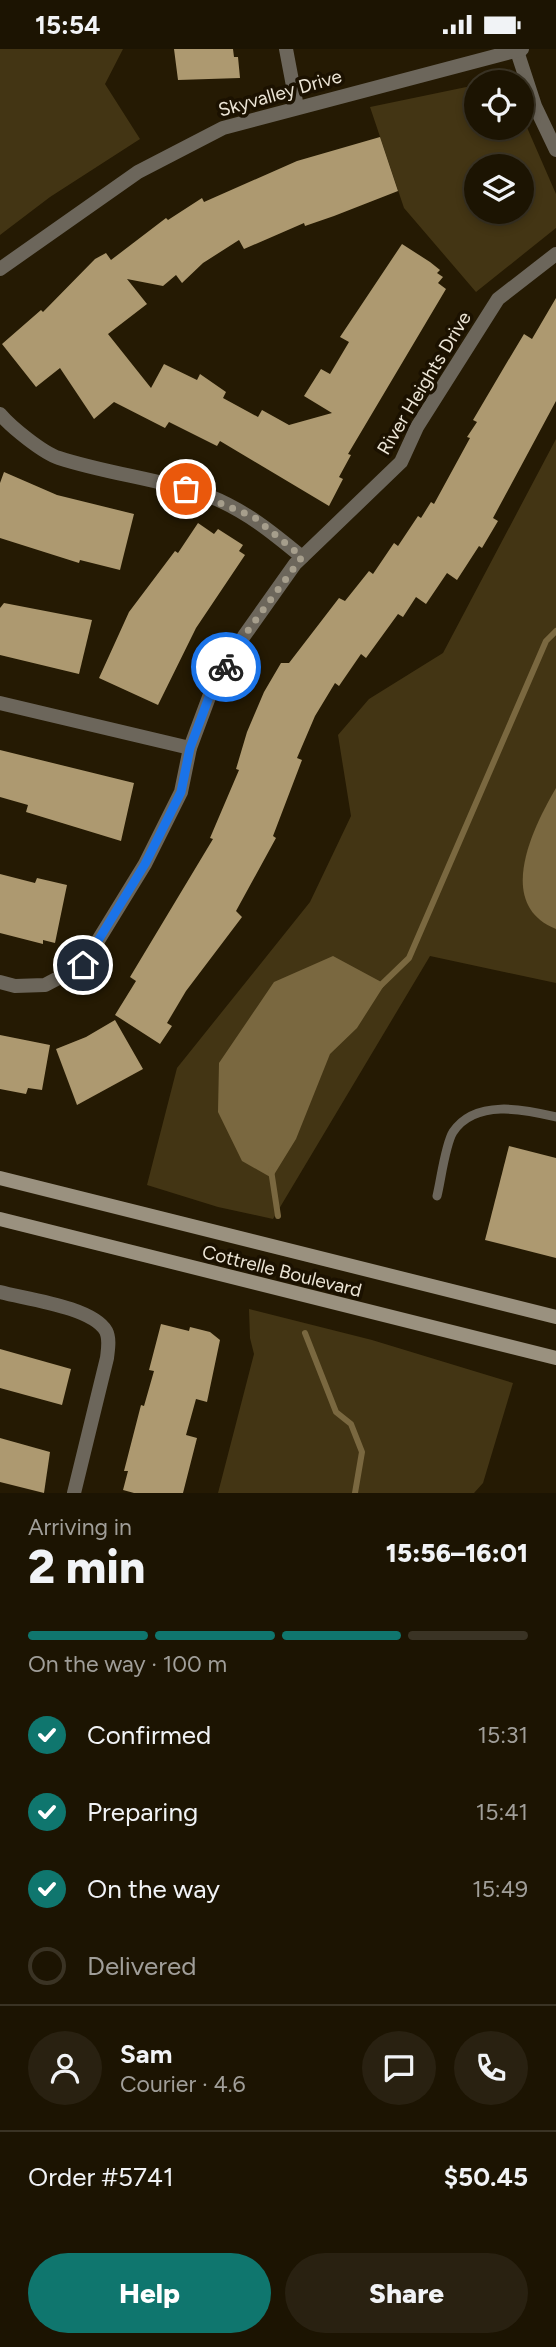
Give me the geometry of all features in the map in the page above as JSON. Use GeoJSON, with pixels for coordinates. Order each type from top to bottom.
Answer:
{"type":"FeatureCollection","features":[{"type":"Feature","properties":{"kind":"main road","name":"Cottrelle Boulevard"},"geometry":{"type":"LineString","coordinates":[[0,1178],[556,1317]]}},
{"type":"Feature","properties":{"kind":"main road","name":"Cottrelle Boulevard"},"geometry":{"type":"LineString","coordinates":[[0,1219],[556,1358]]}},
{"type":"Feature","properties":{"kind":"street"},"geometry":{"type":"LineString","coordinates":[[286,49],[297,107]]}},
{"type":"Feature","properties":{"kind":"street"},"geometry":{"type":"LineString","coordinates":[[519,50],[535,106],[556,150]]}},
{"type":"Feature","properties":{"kind":"street","name":"Skyvalley Drive"},"geometry":{"type":"LineString","coordinates":[[0,269],[138,172],[223,128],[519,50]]}},
{"type":"Feature","properties":{"kind":"street","name":"River Heights Drive"},"geometry":{"type":"LineString","coordinates":[[0,982],[15,986],[45,985],[83,965],[145,864],[181,792],[190,748],[212,689],[251,626],[302,557],[401,463],[417,427],[498,299],[556,254]]}},
{"type":"Feature","properties":{"kind":"street"},"geometry":{"type":"LineString","coordinates":[[0,414],[8,423],[56,458],[161,481],[211,497],[254,517],[302,557]]}},
{"type":"Feature","properties":{"kind":"street"},"geometry":{"type":"LineString","coordinates":[[0,703],[190,748]]}},
{"type":"Feature","properties":{"kind":"street"},"geometry":{"type":"LineString","coordinates":[[0,1292],[85,1313],[106,1331],[109,1344],[107,1358],[74,1493]]}},
{"type":"Feature","properties":{"kind":"lane"},"geometry":{"type":"LineString","coordinates":[[437,1196],[452,1133],[471,1115],[499,1109],[529,1111],[556,1117]]}},
{"type":"Feature","properties":{"kind":"shaded area"},"geometry":{"type":"Polygon","coordinates":[[[0,49],[123,49],[105,84],[140,139],[50,197],[0,235],[0,49]]]}},
{"type":"Feature","properties":{"kind":"shaded area"},"geometry":{"type":"Polygon","coordinates":[[[464,87],[464,140],[532,140],[556,194],[556,228],[476,292],[404,208],[370,107],[464,87]]]}},
{"type":"Feature","properties":{"kind":"shaded area"},"geometry":{"type":"Polygon","coordinates":[[[556,439],[556,983],[430,956],[273,1219],[218,1207],[147,1185],[177,1068],[310,902],[351,816],[338,735],[369,699],[443,653],[556,439]]]}},
{"type":"Feature","properties":{"kind":"shaded area"},"geometry":{"type":"Polygon","coordinates":[[[556,788],[556,929],[538,918],[527,903],[523,885],[529,844],[556,788]]]}},
{"type":"Feature","properties":{"kind":"shaded area"},"geometry":{"type":"Polygon","coordinates":[[[333,956],[385,984],[357,1028],[330,1054],[296,1139],[272,1178],[242,1161],[218,1112],[219,1063],[274,982],[333,956]]]}},
{"type":"Feature","properties":{"kind":"shaded area"},"geometry":{"type":"Polygon","coordinates":[[[249,1309],[372,1340],[513,1383],[483,1483],[474,1493],[218,1493],[254,1354],[250,1338],[249,1309]]]}},
{"type":"Feature","properties":{"kind":"building"},"geometry":{"type":"Polygon","coordinates":[[[174,49],[233,49],[234,57],[238,57],[240,78],[178,80],[174,49]]]}},
{"type":"Feature","properties":{"kind":"building"},"geometry":{"type":"Polygon","coordinates":[[[380,137],[398,191],[305,226],[304,223],[244,249],[239,240],[203,263],[182,283],[176,275],[163,286],[127,279],[147,304],[108,334],[151,388],[164,364],[197,380],[200,374],[226,392],[223,398],[258,417],[262,410],[289,425],[332,413],[304,396],[321,369],[330,374],[349,342],[340,337],[402,244],[430,262],[440,270],[437,273],[443,277],[438,283],[446,289],[348,454],[351,455],[339,477],[343,479],[329,506],[220,441],[217,446],[169,422],[165,428],[114,402],[94,419],[60,368],[36,387],[2,344],[41,310],[43,312],[95,259],[106,253],[111,260],[166,218],[168,220],[202,198],[204,202],[297,161],[380,137]]]}},
{"type":"Feature","properties":{"kind":"building"},"geometry":{"type":"Polygon","coordinates":[[[556,298],[556,401],[493,518],[498,521],[482,548],[479,546],[457,580],[447,573],[426,604],[416,597],[403,617],[398,614],[366,658],[361,654],[339,686],[335,683],[315,716],[297,758],[302,760],[273,836],[276,838],[236,911],[242,917],[186,991],[167,1023],[172,1026],[160,1044],[115,1015],[136,981],[130,977],[213,839],[210,838],[239,770],[236,769],[247,732],[264,692],[281,663],[289,663],[339,598],[345,601],[369,571],[373,574],[394,543],[398,546],[418,516],[421,518],[431,502],[434,504],[470,438],[467,437],[477,422],[473,420],[506,364],[524,334],[532,339],[556,298]]]}},
{"type":"Feature","properties":{"kind":"building"},"geometry":{"type":"Polygon","coordinates":[[[4,472],[57,495],[134,514],[120,570],[80,560],[79,563],[0,538],[0,483],[4,472]]]}},
{"type":"Feature","properties":{"kind":"building"},"geometry":{"type":"Polygon","coordinates":[[[198,523],[214,534],[218,529],[243,545],[239,551],[245,555],[196,628],[158,705],[99,678],[129,612],[175,551],[178,553],[198,523]]]}},
{"type":"Feature","properties":{"kind":"building"},"geometry":{"type":"Polygon","coordinates":[[[4,603],[92,620],[79,674],[0,655],[0,608],[4,603]]]}},
{"type":"Feature","properties":{"kind":"building"},"geometry":{"type":"Polygon","coordinates":[[[0,750],[134,783],[121,841],[26,812],[28,805],[0,797],[0,750]]]}},
{"type":"Feature","properties":{"kind":"building"},"geometry":{"type":"Polygon","coordinates":[[[0,874],[35,883],[37,878],[67,885],[55,943],[43,940],[43,944],[0,933],[0,874]]]}},
{"type":"Feature","properties":{"kind":"building"},"geometry":{"type":"Polygon","coordinates":[[[115,1020],[143,1069],[77,1105],[56,1049],[86,1037],[115,1020]]]}},
{"type":"Feature","properties":{"kind":"building"},"geometry":{"type":"Polygon","coordinates":[[[0,1035],[50,1045],[42,1090],[28,1088],[26,1094],[0,1089],[0,1035]]]}},
{"type":"Feature","properties":{"kind":"building"},"geometry":{"type":"Polygon","coordinates":[[[509,1146],[556,1158],[556,1258],[485,1240],[509,1146]]]}},
{"type":"Feature","properties":{"kind":"building"},"geometry":{"type":"Polygon","coordinates":[[[161,1324],[189,1331],[190,1327],[210,1332],[220,1340],[207,1402],[196,1399],[186,1435],[197,1438],[183,1493],[134,1493],[123,1490],[128,1471],[124,1471],[141,1405],[144,1406],[154,1371],[149,1370],[161,1324]]]}},
{"type":"Feature","properties":{"kind":"building"},"geometry":{"type":"Polygon","coordinates":[[[0,1349],[71,1369],[62,1405],[0,1388],[0,1349]]]}},
{"type":"Feature","properties":{"kind":"building"},"geometry":{"type":"Polygon","coordinates":[[[0,1438],[50,1452],[44,1493],[0,1482],[0,1438]]]}},
{"type":"Feature","properties":{"kind":"waterway"},"geometry":{"type":"LineString","coordinates":[[380,986],[409,958],[546,641],[556,631]]}},
{"type":"Feature","properties":{"kind":"waterway"},"geometry":{"type":"LineString","coordinates":[[271,1170],[278,1216]]}},
{"type":"Feature","properties":{"kind":"waterway"},"geometry":{"type":"LineString","coordinates":[[305,1333],[336,1412],[351,1424],[362,1452],[355,1493]]}},
{"type":"Feature","properties":{"kind":"way so far"},"geometry":{"type":"LineString","coordinates":[[186,489],[211,497],[254,517],[302,557],[244,636],[226,667]]}},
{"type":"Feature","properties":{"kind":"route"},"geometry":{"type":"LineString","coordinates":[[83,965],[145,864],[181,792],[190,748],[212,689],[226,667]]}}]}
